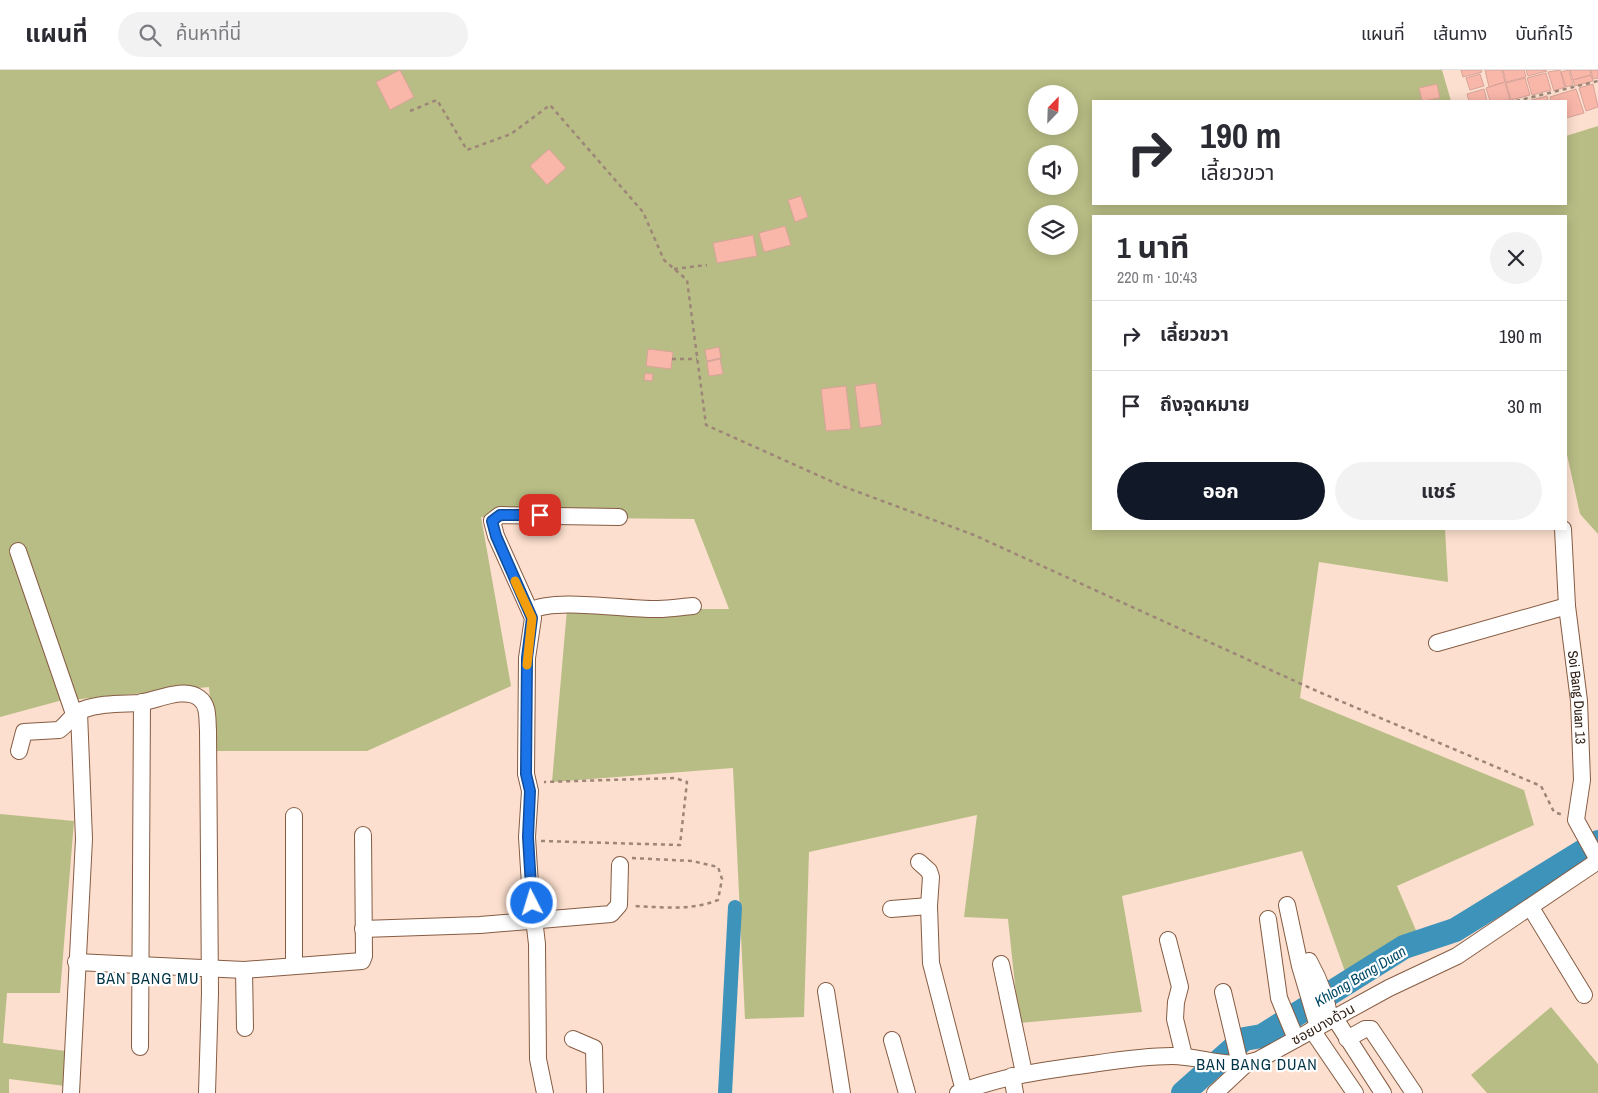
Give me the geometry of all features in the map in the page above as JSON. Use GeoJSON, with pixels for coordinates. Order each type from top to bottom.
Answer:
{"type":"FeatureCollection","features":[{"type":"Feature","properties":{"kind":"street"},"geometry":{"type":"LineString","coordinates":[[545,1093],[538,1058],[537,944],[533,920],[537,837],[526,774],[527,658],[533,624],[530,611],[496,536],[492,521],[500,515],[619,517]]}},
{"type":"Feature","properties":{"kind":"street","name":"Soi Bang Duan 13"},"geometry":{"type":"LineString","coordinates":[[1563,530],[1567,606],[1579,700],[1582,780],[1576,820]]}},
{"type":"Feature","properties":{"kind":"street"},"geometry":{"type":"LineString","coordinates":[[18,551],[77,713],[84,839],[76,962],[71,1093]]}},
{"type":"Feature","properties":{"kind":"street"},"geometry":{"type":"LineString","coordinates":[[530,611],[542,606],[658,609],[693,606]]}},
{"type":"Feature","properties":{"kind":"street"},"geometry":{"type":"LineString","coordinates":[[1437,643],[1567,606]]}},
{"type":"Feature","properties":{"kind":"street"},"geometry":{"type":"LineString","coordinates":[[19,751],[24,732],[59,730],[77,713],[101,705],[142,702],[163,696],[190,694],[199,697],[206,706],[213,969],[207,1093]]}},
{"type":"Feature","properties":{"kind":"street"},"geometry":{"type":"LineString","coordinates":[[140,1048],[142,702]]}},
{"type":"Feature","properties":{"kind":"street"},"geometry":{"type":"LineString","coordinates":[[294,816],[294,965]]}},
{"type":"Feature","properties":{"kind":"street"},"geometry":{"type":"LineString","coordinates":[[1576,820],[1595,854]]}},
{"type":"Feature","properties":{"kind":"street"},"geometry":{"type":"LineString","coordinates":[[76,962],[239,970],[362,962],[364,956],[363,835]]}},
{"type":"Feature","properties":{"kind":"street","name":"ซอยบางด้วน"},"geometry":{"type":"LineString","coordinates":[[1238,1056],[1269,1055],[1291,1027],[1321,1013],[1388,988],[1457,956],[1531,908],[1595,854]]}},
{"type":"Feature","properties":{"kind":"street"},"geometry":{"type":"LineString","coordinates":[[919,862],[929,871],[931,877],[929,906],[931,963],[961,1092],[1018,1075],[1150,1056],[1238,1056]]}},
{"type":"Feature","properties":{"kind":"street"},"geometry":{"type":"LineString","coordinates":[[363,929],[480,925],[610,914],[619,905],[620,865]]}},
{"type":"Feature","properties":{"kind":"street"},"geometry":{"type":"LineString","coordinates":[[1287,905],[1321,1013],[1355,1093]]}},
{"type":"Feature","properties":{"kind":"street"},"geometry":{"type":"LineString","coordinates":[[891,909],[929,906]]}},
{"type":"Feature","properties":{"kind":"street"},"geometry":{"type":"LineString","coordinates":[[1531,908],[1584,995]]}},
{"type":"Feature","properties":{"kind":"street"},"geometry":{"type":"LineString","coordinates":[[1268,919],[1279,998],[1291,1027]]}},
{"type":"Feature","properties":{"kind":"street"},"geometry":{"type":"LineString","coordinates":[[1168,940],[1180,987],[1176,1002],[1175,1019],[1190,1057]]}},
{"type":"Feature","properties":{"kind":"street"},"geometry":{"type":"LineString","coordinates":[[1309,961],[1321,1013],[1347,1039],[1383,1093]]}},
{"type":"Feature","properties":{"kind":"street"},"geometry":{"type":"LineString","coordinates":[[1001,964],[1018,1075],[1015,1093]]}},
{"type":"Feature","properties":{"kind":"street"},"geometry":{"type":"LineString","coordinates":[[239,970],[245,1028]]}},
{"type":"Feature","properties":{"kind":"street"},"geometry":{"type":"LineString","coordinates":[[826,991],[842,1093]]}},
{"type":"Feature","properties":{"kind":"street"},"geometry":{"type":"LineString","coordinates":[[1215,1093],[1238,1056],[1223,992]]}},
{"type":"Feature","properties":{"kind":"street"},"geometry":{"type":"LineString","coordinates":[[1347,1039],[1365,1029],[1372,1029],[1414,1093]]}},
{"type":"Feature","properties":{"kind":"street"},"geometry":{"type":"LineString","coordinates":[[573,1038],[594,1048],[595,1093]]}},
{"type":"Feature","properties":{"kind":"street"},"geometry":{"type":"LineString","coordinates":[[892,1040],[907,1093]]}},
{"type":"Feature","properties":{"kind":"path"},"geometry":{"type":"LineString","coordinates":[[1520,100],[1598,81]]}},
{"type":"Feature","properties":{"kind":"path"},"geometry":{"type":"LineString","coordinates":[[410,111],[437,100],[467,150],[511,134],[550,105],[643,212],[664,260],[687,280],[706,425],[842,486],[974,535],[1319,692],[1541,786],[1554,812],[1576,820]]}},
{"type":"Feature","properties":{"kind":"path"},"geometry":{"type":"LineString","coordinates":[[674,269],[707,265]]}},
{"type":"Feature","properties":{"kind":"path"},"geometry":{"type":"LineString","coordinates":[[672,359],[697,359]]}},
{"type":"Feature","properties":{"kind":"path"},"geometry":{"type":"LineString","coordinates":[[537,837],[680,845],[687,782],[675,778],[544,781],[543,790]]}},
{"type":"Feature","properties":{"kind":"path"},"geometry":{"type":"LineString","coordinates":[[619,905],[683,907],[706,905],[718,900],[722,879],[718,867],[692,861],[620,858],[620,865]]}},
{"type":"Feature","properties":{"kind":"green space"},"geometry":{"type":"Polygon","coordinates":[[[0,70],[1442,70],[1451,100],[1092,100],[1092,205],[1567,205],[1567,136],[1598,126],[1598,534],[1580,514],[1567,455],[1567,215],[1092,215],[1092,530],[1445,530],[1448,582],[1319,562],[1300,698],[1524,790],[1534,825],[1397,886],[1418,935],[1348,980],[1302,851],[1122,896],[1142,1012],[1019,1023],[1008,919],[964,917],[977,815],[809,852],[804,1017],[745,1019],[733,768],[552,782],[567,609],[729,609],[694,519],[481,517],[511,686],[367,751],[214,751],[209,687],[59,701],[0,717],[0,70]]]}},
{"type":"Feature","properties":{"kind":"green space"},"geometry":{"type":"Polygon","coordinates":[[[0,814],[74,821],[60,993],[7,993],[3,1043],[66,1051],[65,1086],[9,1079],[9,1093],[0,1093],[0,814]]]}},
{"type":"Feature","properties":{"kind":"green space"},"geometry":{"type":"Polygon","coordinates":[[[1551,1007],[1598,1064],[1598,1093],[1487,1093],[1471,1075],[1551,1007]]]}},
{"type":"Feature","properties":{"kind":"building"},"geometry":{"type":"Polygon","coordinates":[[[400,70],[414,97],[390,110],[376,82],[400,70]]]}},
{"type":"Feature","properties":{"kind":"building"},"geometry":{"type":"Polygon","coordinates":[[[1461,70],[1481,70],[1482,72],[1463,77],[1461,70]]]}},
{"type":"Feature","properties":{"kind":"building"},"geometry":{"type":"Polygon","coordinates":[[[1485,70],[1502,70],[1505,82],[1489,87],[1485,70]]]}},
{"type":"Feature","properties":{"kind":"building"},"geometry":{"type":"Polygon","coordinates":[[[1503,70],[1524,70],[1526,77],[1506,82],[1503,70]]]}},
{"type":"Feature","properties":{"kind":"building"},"geometry":{"type":"Polygon","coordinates":[[[1526,70],[1546,70],[1547,71],[1528,76],[1526,70]]]}},
{"type":"Feature","properties":{"kind":"building"},"geometry":{"type":"Polygon","coordinates":[[[1560,70],[1565,87],[1554,91],[1548,72],[1560,70]]]}},
{"type":"Feature","properties":{"kind":"building"},"geometry":{"type":"Polygon","coordinates":[[[1569,70],[1573,85],[1566,87],[1561,72],[1569,70]]]}},
{"type":"Feature","properties":{"kind":"building"},"geometry":{"type":"Polygon","coordinates":[[[1570,70],[1590,70],[1591,75],[1573,80],[1570,70]]]}},
{"type":"Feature","properties":{"kind":"building"},"geometry":{"type":"Polygon","coordinates":[[[1591,70],[1598,70],[1598,78],[1593,79],[1591,70]]]}},
{"type":"Feature","properties":{"kind":"building"},"geometry":{"type":"Polygon","coordinates":[[[1546,73],[1551,90],[1532,95],[1527,78],[1546,73]]]}},
{"type":"Feature","properties":{"kind":"building"},"geometry":{"type":"Polygon","coordinates":[[[1480,74],[1484,86],[1470,90],[1466,78],[1480,74]]]}},
{"type":"Feature","properties":{"kind":"building"},"geometry":{"type":"Polygon","coordinates":[[[1591,75],[1593,81],[1575,86],[1573,80],[1591,75]]]}},
{"type":"Feature","properties":{"kind":"building"},"geometry":{"type":"Polygon","coordinates":[[[1525,78],[1530,95],[1511,100],[1506,83],[1525,78]]]}},
{"type":"Feature","properties":{"kind":"building"},"geometry":{"type":"Polygon","coordinates":[[[1505,82],[1510,100],[1490,100],[1486,88],[1505,82]]]}},
{"type":"Feature","properties":{"kind":"building"},"geometry":{"type":"Polygon","coordinates":[[[1437,84],[1440,98],[1422,100],[1419,88],[1437,84]]]}},
{"type":"Feature","properties":{"kind":"building"},"geometry":{"type":"Polygon","coordinates":[[[1593,84],[1598,107],[1586,111],[1579,88],[1593,84]]]}},
{"type":"Feature","properties":{"kind":"building"},"geometry":{"type":"Polygon","coordinates":[[[1484,89],[1487,100],[1469,100],[1467,94],[1484,89]]]}},
{"type":"Feature","properties":{"kind":"building"},"geometry":{"type":"Polygon","coordinates":[[[1576,89],[1584,113],[1567,118],[1567,100],[1551,100],[1550,97],[1576,89]]]}},
{"type":"Feature","properties":{"kind":"building"},"geometry":{"type":"Polygon","coordinates":[[[1547,96],[1548,100],[1531,100],[1547,96]]]}},
{"type":"Feature","properties":{"kind":"building"},"geometry":{"type":"Polygon","coordinates":[[[549,149],[566,168],[547,185],[530,166],[549,149]]]}},
{"type":"Feature","properties":{"kind":"building"},"geometry":{"type":"Polygon","coordinates":[[[801,196],[808,217],[795,222],[788,200],[801,196]]]}},
{"type":"Feature","properties":{"kind":"building"},"geometry":{"type":"Polygon","coordinates":[[[785,226],[791,245],[764,252],[759,233],[785,226]]]}},
{"type":"Feature","properties":{"kind":"building"},"geometry":{"type":"Polygon","coordinates":[[[753,235],[757,256],[717,263],[713,243],[753,235]]]}},
{"type":"Feature","properties":{"kind":"building"},"geometry":{"type":"Polygon","coordinates":[[[719,347],[721,358],[707,361],[705,350],[719,347]]]}},
{"type":"Feature","properties":{"kind":"building"},"geometry":{"type":"Polygon","coordinates":[[[648,349],[673,352],[671,369],[646,366],[648,349]]]}},
{"type":"Feature","properties":{"kind":"building"},"geometry":{"type":"Polygon","coordinates":[[[720,359],[723,374],[709,376],[707,362],[720,359]]]}},
{"type":"Feature","properties":{"kind":"building"},"geometry":{"type":"Polygon","coordinates":[[[645,373],[653,374],[652,381],[644,380],[645,373]]]}},
{"type":"Feature","properties":{"kind":"building"},"geometry":{"type":"Polygon","coordinates":[[[876,383],[882,425],[860,428],[855,386],[876,383]]]}},
{"type":"Feature","properties":{"kind":"building"},"geometry":{"type":"Polygon","coordinates":[[[846,386],[851,429],[826,431],[821,389],[846,386]]]}},
{"type":"Feature","properties":{"kind":"waterway","name":"Khlong Bang Duan"},"geometry":{"type":"LineString","coordinates":[[1183,1093],[1244,1039],[1262,1036],[1404,947],[1455,930],[1598,842]]}},
{"type":"Feature","properties":{"kind":"waterway"},"geometry":{"type":"LineString","coordinates":[[725,1093],[735,907]]}},
{"type":"Feature","properties":{"kind":"slow traffic"},"geometry":{"type":"LineString","coordinates":[[515,581],[530,611],[533,624],[527,650],[527,665]]}},
{"type":"Feature","properties":{"kind":"district","name":"BAN BANG MU"},"geometry":{"type":"Point","coordinates":[148,978]}},
{"type":"Feature","properties":{"kind":"district","name":"BAN BANG DUAN"},"geometry":{"type":"Point","coordinates":[1257,1064]}},
{"type":"Feature","properties":{"kind":"route"},"geometry":{"type":"LineString","coordinates":[[532,903],[528,837],[530,791],[526,774],[527,650],[533,624],[530,611],[496,536],[492,521],[500,515],[540,515]]}}]}
